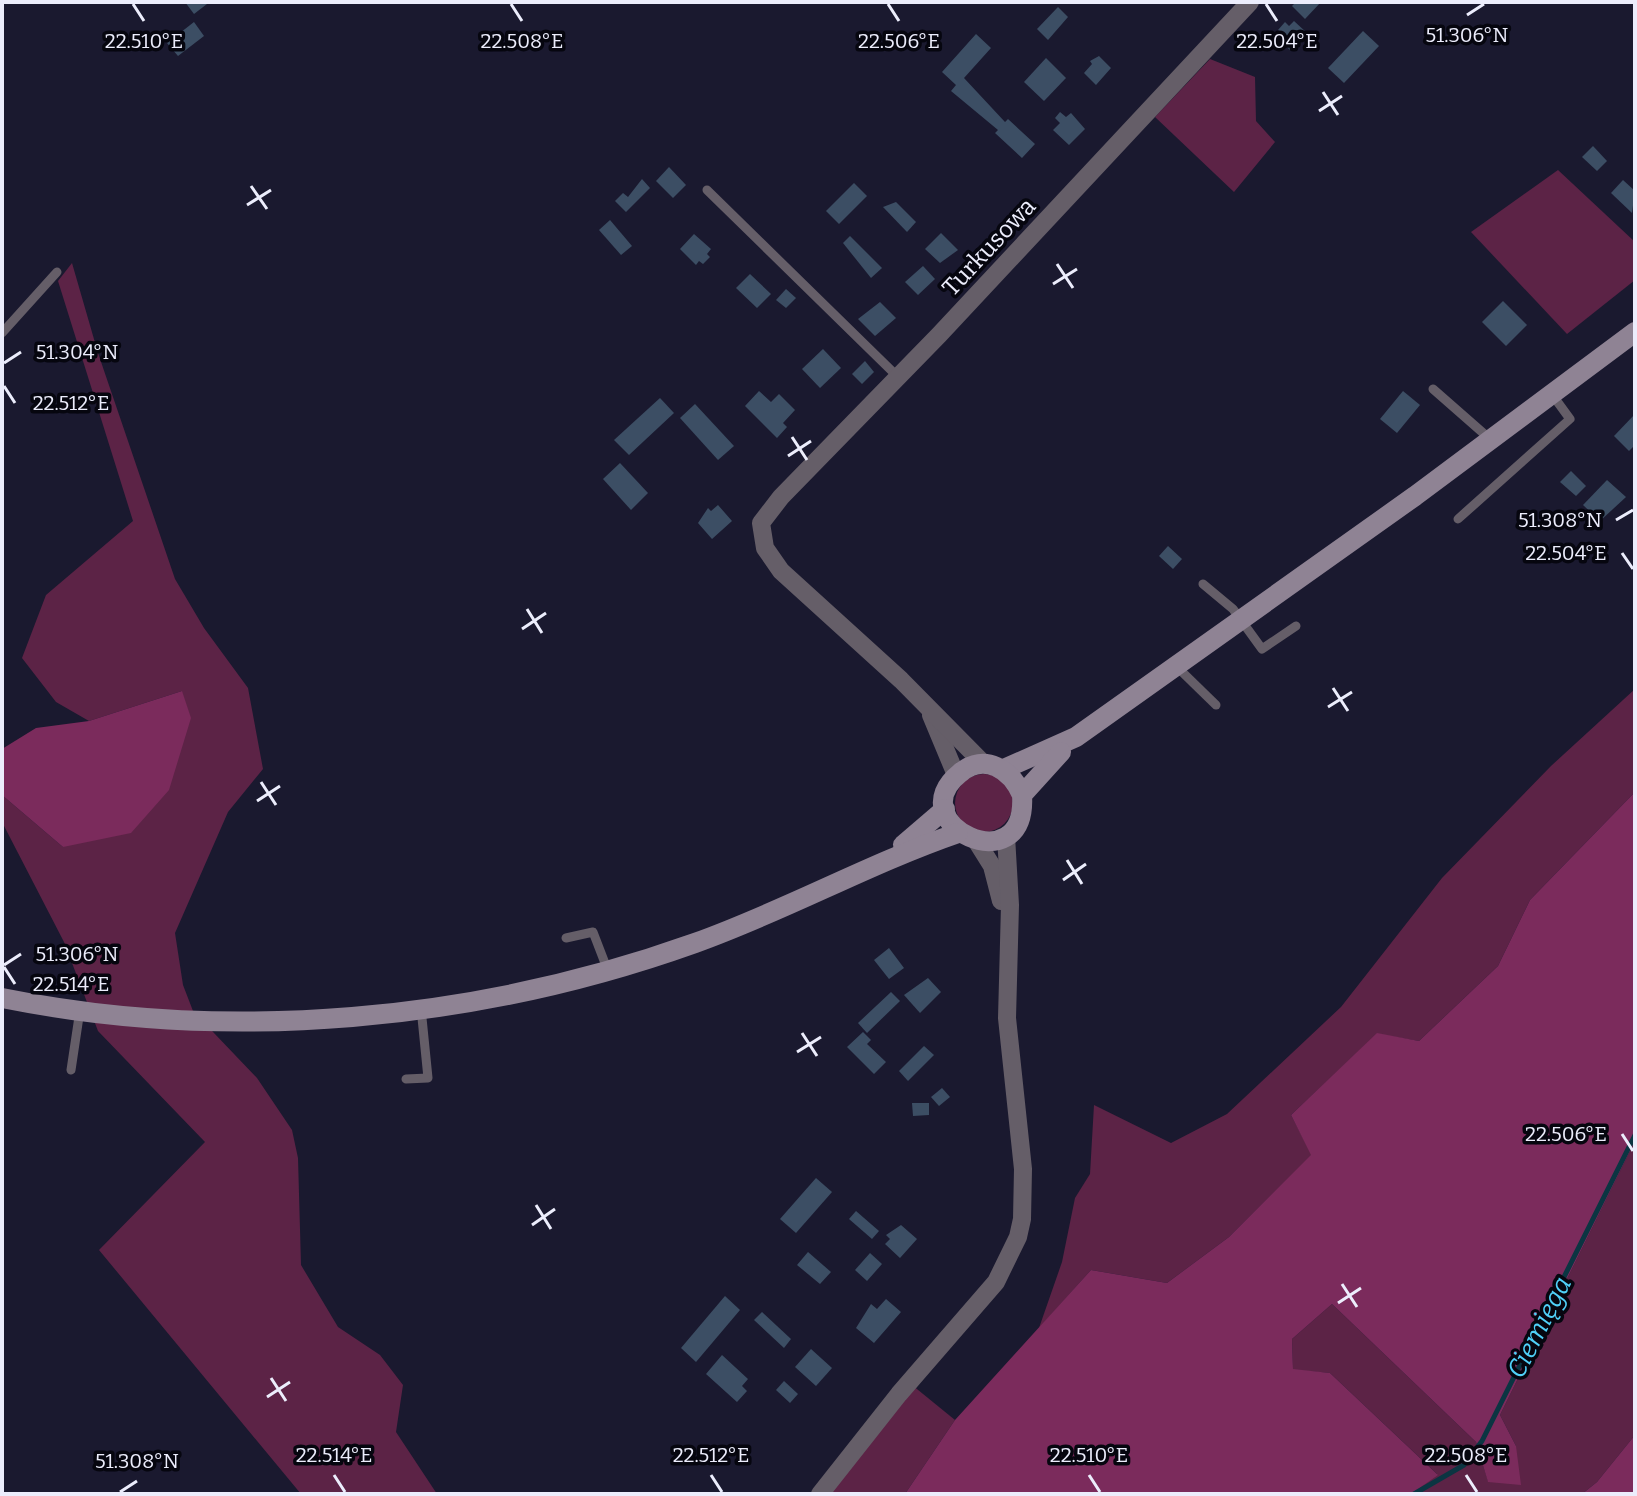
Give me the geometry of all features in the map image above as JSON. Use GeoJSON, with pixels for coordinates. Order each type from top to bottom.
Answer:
{"type":"FeatureCollection","features":[{"type":"Feature","properties":{"kind":"main road"},"geometry":{"type":"LineString","coordinates":[[1022,795],[1076,737],[1241,621],[1635,332]]}},
{"type":"Feature","properties":{"kind":"main road"},"geometry":{"type":"LineString","coordinates":[[994,767],[1016,780],[1022,795],[1020,818],[1006,836],[977,842],[958,833],[945,809],[949,785],[956,775],[969,767],[994,767],[1076,737]]}},
{"type":"Feature","properties":{"kind":"main road"},"geometry":{"type":"LineString","coordinates":[[884,860],[945,809]]}},
{"type":"Feature","properties":{"kind":"main road"},"geometry":{"type":"LineString","coordinates":[[2,998],[159,1018],[245,1020],[333,1018],[495,997],[608,971],[744,924],[884,860],[958,833]]}},
{"type":"Feature","properties":{"kind":"street","name":"Turkusowa"},"geometry":{"type":"LineString","coordinates":[[927,705],[781,571],[765,548],[761,523],[781,497],[1250,2]]}},
{"type":"Feature","properties":{"kind":"street"},"geometry":{"type":"LineString","coordinates":[[927,705],[994,767]]}},
{"type":"Feature","properties":{"kind":"street"},"geometry":{"type":"LineString","coordinates":[[927,705],[956,775]]}},
{"type":"Feature","properties":{"kind":"street"},"geometry":{"type":"LineString","coordinates":[[820,1494],[899,1394],[996,1282],[1018,1237],[1022,1219],[1023,1169],[1007,1018],[1006,836]]}},
{"type":"Feature","properties":{"kind":"street"},"geometry":{"type":"LineString","coordinates":[[977,842],[992,866],[1008,939]]}},
{"type":"Feature","properties":{"kind":"lane"},"geometry":{"type":"LineString","coordinates":[[707,190],[898,377]]}},
{"type":"Feature","properties":{"kind":"lane"},"geometry":{"type":"LineString","coordinates":[[2,333],[57,272]]}},
{"type":"Feature","properties":{"kind":"lane"},"geometry":{"type":"LineString","coordinates":[[1433,389],[1490,439]]}},
{"type":"Feature","properties":{"kind":"lane"},"geometry":{"type":"LineString","coordinates":[[1458,519],[1570,419],[1551,393]]}},
{"type":"Feature","properties":{"kind":"lane"},"geometry":{"type":"LineString","coordinates":[[1203,584],[1241,621],[1262,649],[1296,626]]}},
{"type":"Feature","properties":{"kind":"lane"},"geometry":{"type":"LineString","coordinates":[[1177,667],[1216,705]]}},
{"type":"Feature","properties":{"kind":"lane"},"geometry":{"type":"LineString","coordinates":[[566,938],[593,932],[608,971]]}},
{"type":"Feature","properties":{"kind":"lane"},"geometry":{"type":"LineString","coordinates":[[406,1079],[428,1078],[421,1008]]}},
{"type":"Feature","properties":{"kind":"lane"},"geometry":{"type":"LineString","coordinates":[[71,1070],[80,1010]]}},
{"type":"Feature","properties":{"kind":"shaded area"},"geometry":{"type":"Polygon","coordinates":[[[1210,59],[1255,77],[1256,121],[1275,142],[1234,192],[1155,117],[1210,59]]]}},
{"type":"Feature","properties":{"kind":"shaded area"},"geometry":{"type":"Polygon","coordinates":[[[1558,170],[1635,242],[1635,280],[1567,334],[1471,232],[1558,170]]]}},
{"type":"Feature","properties":{"kind":"shaded area"},"geometry":{"type":"Polygon","coordinates":[[[72,263],[98,353],[175,579],[204,628],[248,688],[263,769],[228,812],[175,933],[183,985],[193,1011],[257,1078],[292,1130],[298,1158],[301,1265],[338,1327],[380,1355],[403,1385],[396,1432],[437,1494],[301,1494],[99,1250],[205,1142],[98,1031],[64,942],[2,822],[2,795],[63,847],[182,691],[89,721],[56,702],[22,658],[46,595],[133,521],[58,281],[72,263]]]}},
{"type":"Feature","properties":{"kind":"shaded area"},"geometry":{"type":"Polygon","coordinates":[[[1635,689],[1635,792],[1530,900],[1498,966],[1419,1041],[1377,1034],[1291,1115],[1312,1155],[1229,1237],[1167,1283],[1091,1270],[1039,1328],[1062,1262],[1075,1198],[1090,1174],[1094,1105],[1171,1143],[1227,1114],[1341,1007],[1442,878],[1551,766],[1635,689]]]}},
{"type":"Feature","properties":{"kind":"shaded area"},"geometry":{"type":"Polygon","coordinates":[[[182,691],[191,718],[169,790],[131,833],[63,847],[2,795],[2,749],[36,728],[89,721],[182,691]]]}},
{"type":"Feature","properties":{"kind":"shaded area"},"geometry":{"type":"Polygon","coordinates":[[[984,774],[1005,782],[1013,803],[1005,824],[984,832],[963,824],[955,803],[963,782],[984,774]]]}},
{"type":"Feature","properties":{"kind":"shaded area"},"geometry":{"type":"Polygon","coordinates":[[[1635,792],[1635,1141],[1500,1415],[1516,1446],[1521,1485],[1488,1482],[1476,1442],[1332,1304],[1292,1339],[1293,1369],[1330,1373],[1438,1475],[1411,1494],[905,1494],[955,1420],[1091,1270],[1167,1283],[1229,1237],[1311,1155],[1291,1115],[1377,1033],[1419,1041],[1498,966],[1530,900],[1635,792]]]}},
{"type":"Feature","properties":{"kind":"shaded area"},"geometry":{"type":"Polygon","coordinates":[[[1635,1141],[1635,1435],[1597,1482],[1582,1494],[1411,1494],[1437,1474],[1330,1373],[1293,1370],[1292,1339],[1332,1304],[1476,1442],[1488,1481],[1516,1446],[1500,1415],[1635,1141]]]}},
{"type":"Feature","properties":{"kind":"shaded area"},"geometry":{"type":"Polygon","coordinates":[[[912,1385],[955,1420],[905,1494],[820,1494],[912,1385]]]}},
{"type":"Feature","properties":{"kind":"shaded area"},"geometry":{"type":"Polygon","coordinates":[[[1635,1435],[1635,1494],[1582,1494],[1597,1482],[1635,1435]]]}},
{"type":"Feature","properties":{"kind":"building"},"geometry":{"type":"Polygon","coordinates":[[[185,2],[205,2],[207,4],[194,14],[185,2]]]}},
{"type":"Feature","properties":{"kind":"building"},"geometry":{"type":"Polygon","coordinates":[[[1296,2],[1321,2],[1305,19],[1292,6],[1296,2]]]}},
{"type":"Feature","properties":{"kind":"building"},"geometry":{"type":"Polygon","coordinates":[[[1058,7],[1068,17],[1048,40],[1037,29],[1058,7]]]}},
{"type":"Feature","properties":{"kind":"building"},"geometry":{"type":"Polygon","coordinates":[[[1294,21],[1307,33],[1290,50],[1278,38],[1282,33],[1278,30],[1285,22],[1289,26],[1294,21]]]}},
{"type":"Feature","properties":{"kind":"building"},"geometry":{"type":"Polygon","coordinates":[[[194,22],[204,36],[178,56],[167,43],[194,22]]]}},
{"type":"Feature","properties":{"kind":"building"},"geometry":{"type":"Polygon","coordinates":[[[1363,31],[1379,46],[1344,83],[1328,68],[1363,31]]]}},
{"type":"Feature","properties":{"kind":"building"},"geometry":{"type":"Polygon","coordinates":[[[976,34],[991,48],[964,78],[1005,122],[1008,119],[1035,144],[1022,158],[995,133],[998,130],[951,91],[956,85],[942,72],[976,34]]]}},
{"type":"Feature","properties":{"kind":"building"},"geometry":{"type":"Polygon","coordinates":[[[1099,56],[1111,68],[1096,85],[1084,73],[1092,64],[1090,61],[1099,56]]]}},
{"type":"Feature","properties":{"kind":"building"},"geometry":{"type":"Polygon","coordinates":[[[1046,58],[1066,78],[1044,101],[1024,82],[1046,58]]]}},
{"type":"Feature","properties":{"kind":"building"},"geometry":{"type":"Polygon","coordinates":[[[1060,112],[1066,117],[1071,113],[1085,129],[1069,145],[1053,130],[1060,123],[1055,118],[1060,112]]]}},
{"type":"Feature","properties":{"kind":"building"},"geometry":{"type":"Polygon","coordinates":[[[1593,146],[1607,161],[1597,171],[1582,157],[1593,146]]]}},
{"type":"Feature","properties":{"kind":"building"},"geometry":{"type":"Polygon","coordinates":[[[669,167],[686,185],[673,198],[656,181],[669,167]]]}},
{"type":"Feature","properties":{"kind":"building"},"geometry":{"type":"Polygon","coordinates":[[[642,179],[650,188],[626,212],[615,201],[623,193],[628,197],[642,179]]]}},
{"type":"Feature","properties":{"kind":"building"},"geometry":{"type":"Polygon","coordinates":[[[1623,180],[1635,191],[1632,213],[1611,193],[1623,180]]]}},
{"type":"Feature","properties":{"kind":"building"},"geometry":{"type":"Polygon","coordinates":[[[854,183],[867,196],[839,224],[826,211],[854,183]]]}},
{"type":"Feature","properties":{"kind":"building"},"geometry":{"type":"Polygon","coordinates":[[[896,202],[916,222],[907,232],[883,207],[896,202]]]}},
{"type":"Feature","properties":{"kind":"building"},"geometry":{"type":"Polygon","coordinates":[[[610,220],[632,246],[621,255],[599,230],[610,220]]]}},
{"type":"Feature","properties":{"kind":"building"},"geometry":{"type":"Polygon","coordinates":[[[941,233],[958,250],[940,263],[925,249],[941,233]]]}},
{"type":"Feature","properties":{"kind":"building"},"geometry":{"type":"Polygon","coordinates":[[[694,234],[711,249],[707,254],[710,257],[703,264],[699,261],[696,265],[680,249],[694,234]]]}},
{"type":"Feature","properties":{"kind":"building"},"geometry":{"type":"Polygon","coordinates":[[[850,236],[882,268],[871,278],[843,243],[850,236]]]}},
{"type":"Feature","properties":{"kind":"building"},"geometry":{"type":"Polygon","coordinates":[[[923,266],[935,279],[918,295],[905,282],[923,266]]]}},
{"type":"Feature","properties":{"kind":"building"},"geometry":{"type":"Polygon","coordinates":[[[750,274],[771,294],[757,308],[736,288],[750,274]]]}},
{"type":"Feature","properties":{"kind":"building"},"geometry":{"type":"Polygon","coordinates":[[[786,289],[796,298],[786,308],[776,300],[786,289]]]}},
{"type":"Feature","properties":{"kind":"building"},"geometry":{"type":"Polygon","coordinates":[[[1503,301],[1527,325],[1506,346],[1482,322],[1503,301]]]}},
{"type":"Feature","properties":{"kind":"building"},"geometry":{"type":"Polygon","coordinates":[[[880,302],[896,318],[875,336],[858,319],[880,302]]]}},
{"type":"Feature","properties":{"kind":"building"},"geometry":{"type":"Polygon","coordinates":[[[823,349],[841,368],[820,388],[802,369],[823,349]]]}},
{"type":"Feature","properties":{"kind":"building"},"geometry":{"type":"Polygon","coordinates":[[[865,361],[874,372],[862,384],[852,374],[865,361]]]}},
{"type":"Feature","properties":{"kind":"building"},"geometry":{"type":"Polygon","coordinates":[[[759,391],[771,402],[779,394],[795,410],[783,423],[787,427],[777,438],[745,406],[759,391]]]}},
{"type":"Feature","properties":{"kind":"building"},"geometry":{"type":"Polygon","coordinates":[[[1403,391],[1420,405],[1397,433],[1380,419],[1403,391]]]}},
{"type":"Feature","properties":{"kind":"building"},"geometry":{"type":"Polygon","coordinates":[[[660,398],[674,413],[629,455],[614,440],[660,398]]]}},
{"type":"Feature","properties":{"kind":"building"},"geometry":{"type":"Polygon","coordinates":[[[695,404],[734,446],[718,460],[680,418],[695,404]]]}},
{"type":"Feature","properties":{"kind":"building"},"geometry":{"type":"Polygon","coordinates":[[[1635,414],[1635,445],[1629,451],[1614,436],[1635,414]]]}},
{"type":"Feature","properties":{"kind":"building"},"geometry":{"type":"Polygon","coordinates":[[[620,463],[648,493],[631,510],[603,479],[620,463]]]}},
{"type":"Feature","properties":{"kind":"building"},"geometry":{"type":"Polygon","coordinates":[[[1571,471],[1586,486],[1576,496],[1560,482],[1571,471]]]}},
{"type":"Feature","properties":{"kind":"building"},"geometry":{"type":"Polygon","coordinates":[[[1607,480],[1626,497],[1600,521],[1583,505],[1607,480]]]}},
{"type":"Feature","properties":{"kind":"building"},"geometry":{"type":"Polygon","coordinates":[[[718,505],[732,521],[712,539],[698,523],[708,508],[711,511],[718,505]]]}},
{"type":"Feature","properties":{"kind":"building"},"geometry":{"type":"Polygon","coordinates":[[[1168,546],[1182,559],[1173,569],[1159,556],[1168,546]]]}},
{"type":"Feature","properties":{"kind":"building"},"geometry":{"type":"Polygon","coordinates":[[[889,948],[904,968],[889,979],[874,960],[889,948]]]}},
{"type":"Feature","properties":{"kind":"building"},"geometry":{"type":"Polygon","coordinates":[[[928,978],[941,992],[920,1013],[904,995],[928,978]]]}},
{"type":"Feature","properties":{"kind":"building"},"geometry":{"type":"Polygon","coordinates":[[[891,992],[900,1001],[867,1033],[858,1023],[891,992]]]}},
{"type":"Feature","properties":{"kind":"building"},"geometry":{"type":"Polygon","coordinates":[[[863,1032],[871,1040],[867,1044],[886,1062],[874,1074],[847,1047],[863,1032]]]}},
{"type":"Feature","properties":{"kind":"building"},"geometry":{"type":"Polygon","coordinates":[[[924,1046],[934,1055],[908,1081],[899,1071],[924,1046]]]}},
{"type":"Feature","properties":{"kind":"building"},"geometry":{"type":"Polygon","coordinates":[[[942,1088],[950,1097],[939,1106],[931,1097],[942,1088]]]}},
{"type":"Feature","properties":{"kind":"building"},"geometry":{"type":"Polygon","coordinates":[[[912,1103],[929,1103],[929,1115],[913,1116],[912,1103]]]}},
{"type":"Feature","properties":{"kind":"building"},"geometry":{"type":"Polygon","coordinates":[[[816,1178],[832,1192],[796,1233],[780,1219],[816,1178]]]}},
{"type":"Feature","properties":{"kind":"building"},"geometry":{"type":"Polygon","coordinates":[[[856,1211],[879,1231],[872,1239],[849,1219],[856,1211]]]}},
{"type":"Feature","properties":{"kind":"building"},"geometry":{"type":"Polygon","coordinates":[[[901,1225],[917,1239],[900,1258],[885,1244],[890,1239],[886,1235],[901,1225]]]}},
{"type":"Feature","properties":{"kind":"building"},"geometry":{"type":"Polygon","coordinates":[[[808,1252],[831,1272],[820,1284],[797,1265],[808,1252]]]}},
{"type":"Feature","properties":{"kind":"building"},"geometry":{"type":"Polygon","coordinates":[[[870,1253],[882,1264],[867,1281],[855,1270],[870,1253]]]}},
{"type":"Feature","properties":{"kind":"building"},"geometry":{"type":"Polygon","coordinates":[[[725,1296],[740,1310],[696,1362],[681,1348],[725,1296]]]}},
{"type":"Feature","properties":{"kind":"building"},"geometry":{"type":"Polygon","coordinates":[[[886,1299],[901,1312],[874,1343],[856,1328],[871,1304],[877,1309],[886,1299]]]}},
{"type":"Feature","properties":{"kind":"building"},"geometry":{"type":"Polygon","coordinates":[[[762,1312],[791,1339],[784,1348],[754,1320],[762,1312]]]}},
{"type":"Feature","properties":{"kind":"building"},"geometry":{"type":"Polygon","coordinates":[[[811,1349],[832,1368],[816,1386],[795,1367],[811,1349]]]}},
{"type":"Feature","properties":{"kind":"building"},"geometry":{"type":"Polygon","coordinates":[[[722,1355],[748,1379],[742,1386],[747,1391],[737,1402],[706,1374],[722,1355]]]}},
{"type":"Feature","properties":{"kind":"building"},"geometry":{"type":"Polygon","coordinates":[[[784,1381],[798,1394],[790,1403],[776,1390],[784,1381]]]}},
{"type":"Feature","properties":{"kind":"waterway","name":"Ciemięga"},"geometry":{"type":"LineString","coordinates":[[1414,1494],[1464,1465],[1482,1441],[1635,1135]]}}]}
